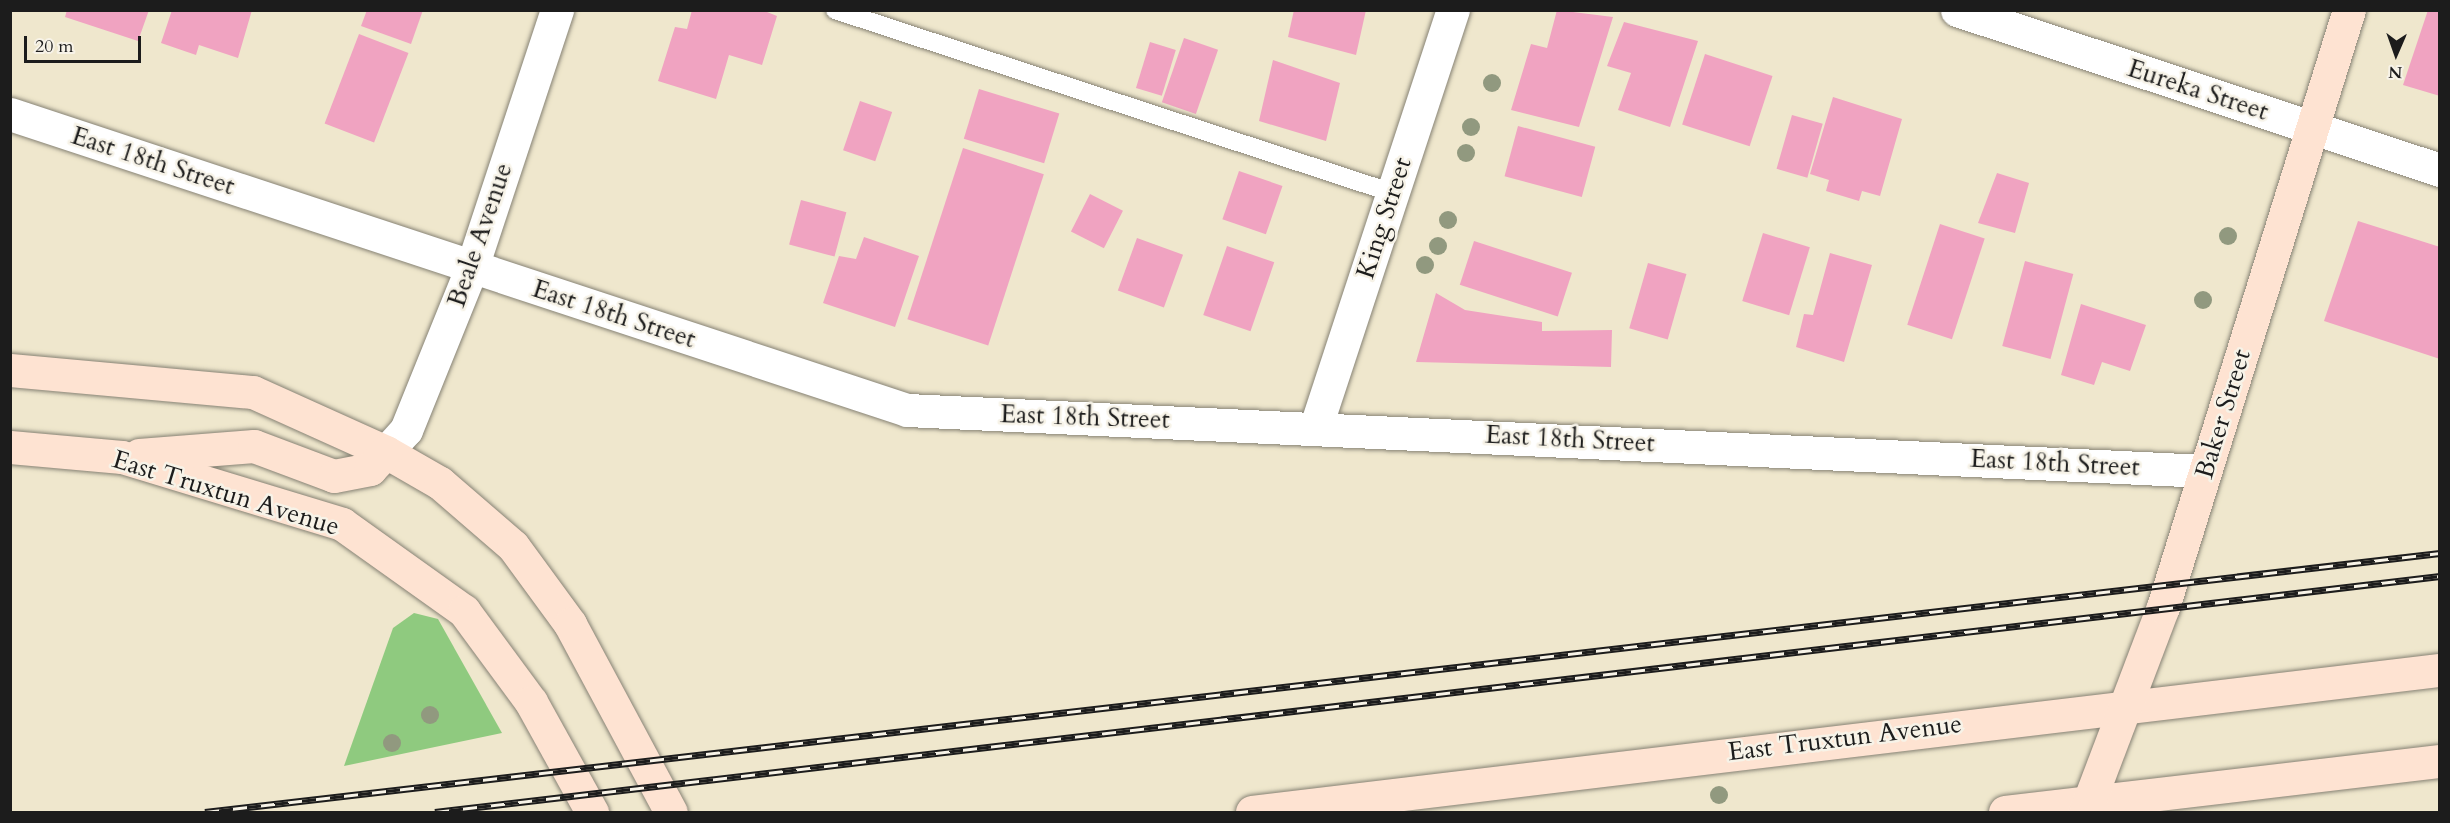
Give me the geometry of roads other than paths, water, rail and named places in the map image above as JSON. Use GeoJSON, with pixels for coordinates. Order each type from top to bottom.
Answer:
{"type":"FeatureCollection","features":[{"type":"Feature","properties":{"kind":"main road","name":"Baker Street"},"geometry":{"type":"LineString","coordinates":[[2086,807],[2128,704],[2205,471],[2349,10]]}},
{"type":"Feature","properties":{"kind":"main road"},"geometry":{"type":"LineString","coordinates":[[10,370],[252,392],[386,452],[440,483],[513,546],[570,624],[671,813]]}},
{"type":"Feature","properties":{"kind":"main road"},"geometry":{"type":"LineString","coordinates":[[122,457],[254,446],[334,476],[370,469],[386,452]]}},
{"type":"Feature","properties":{"kind":"main road","name":"East Truxtun Avenue"},"geometry":{"type":"LineString","coordinates":[[10,447],[122,457],[342,524],[464,611],[531,702],[592,813]]}},
{"type":"Feature","properties":{"kind":"main road","name":"East Truxtun Avenue"},"geometry":{"type":"LineString","coordinates":[[1252,813],[2128,704],[2439,670]]}},
{"type":"Feature","properties":{"kind":"main road"},"geometry":{"type":"LineString","coordinates":[[2005,813],[2086,807],[2439,761]]}},
{"type":"Feature","properties":{"kind":"main road"},"geometry":{"type":"LineString","coordinates":[[1342,813],[1388,795]]}},
{"type":"Feature","properties":{"kind":"main road"},"geometry":{"type":"LineString","coordinates":[[2086,807],[2123,813]]}},
{"type":"Feature","properties":{"kind":"street","name":"Beale Avenue"},"geometry":{"type":"LineString","coordinates":[[386,452],[406,430],[472,267],[557,10]]}},
{"type":"Feature","properties":{"kind":"street","name":"King Street"},"geometry":{"type":"LineString","coordinates":[[1316,426],[1453,10]]}},
{"type":"Feature","properties":{"kind":"street","name":"Eureka Street"},"geometry":{"type":"LineString","coordinates":[[1957,10],[2439,170]]}},
{"type":"Feature","properties":{"kind":"street","name":"East 18th Street"},"geometry":{"type":"LineString","coordinates":[[10,114],[907,410],[1316,426],[2205,471]]}},
{"type":"Feature","properties":{"kind":"lane"},"geometry":{"type":"LineString","coordinates":[[835,10],[1393,193]]}},
{"type":"Feature","properties":{"kind":"railway"},"geometry":{"type":"LineString","coordinates":[[205,812],[2440,553]]}},
{"type":"Feature","properties":{"kind":"railway"},"geometry":{"type":"LineString","coordinates":[[435,812],[2440,576]]}}]}
